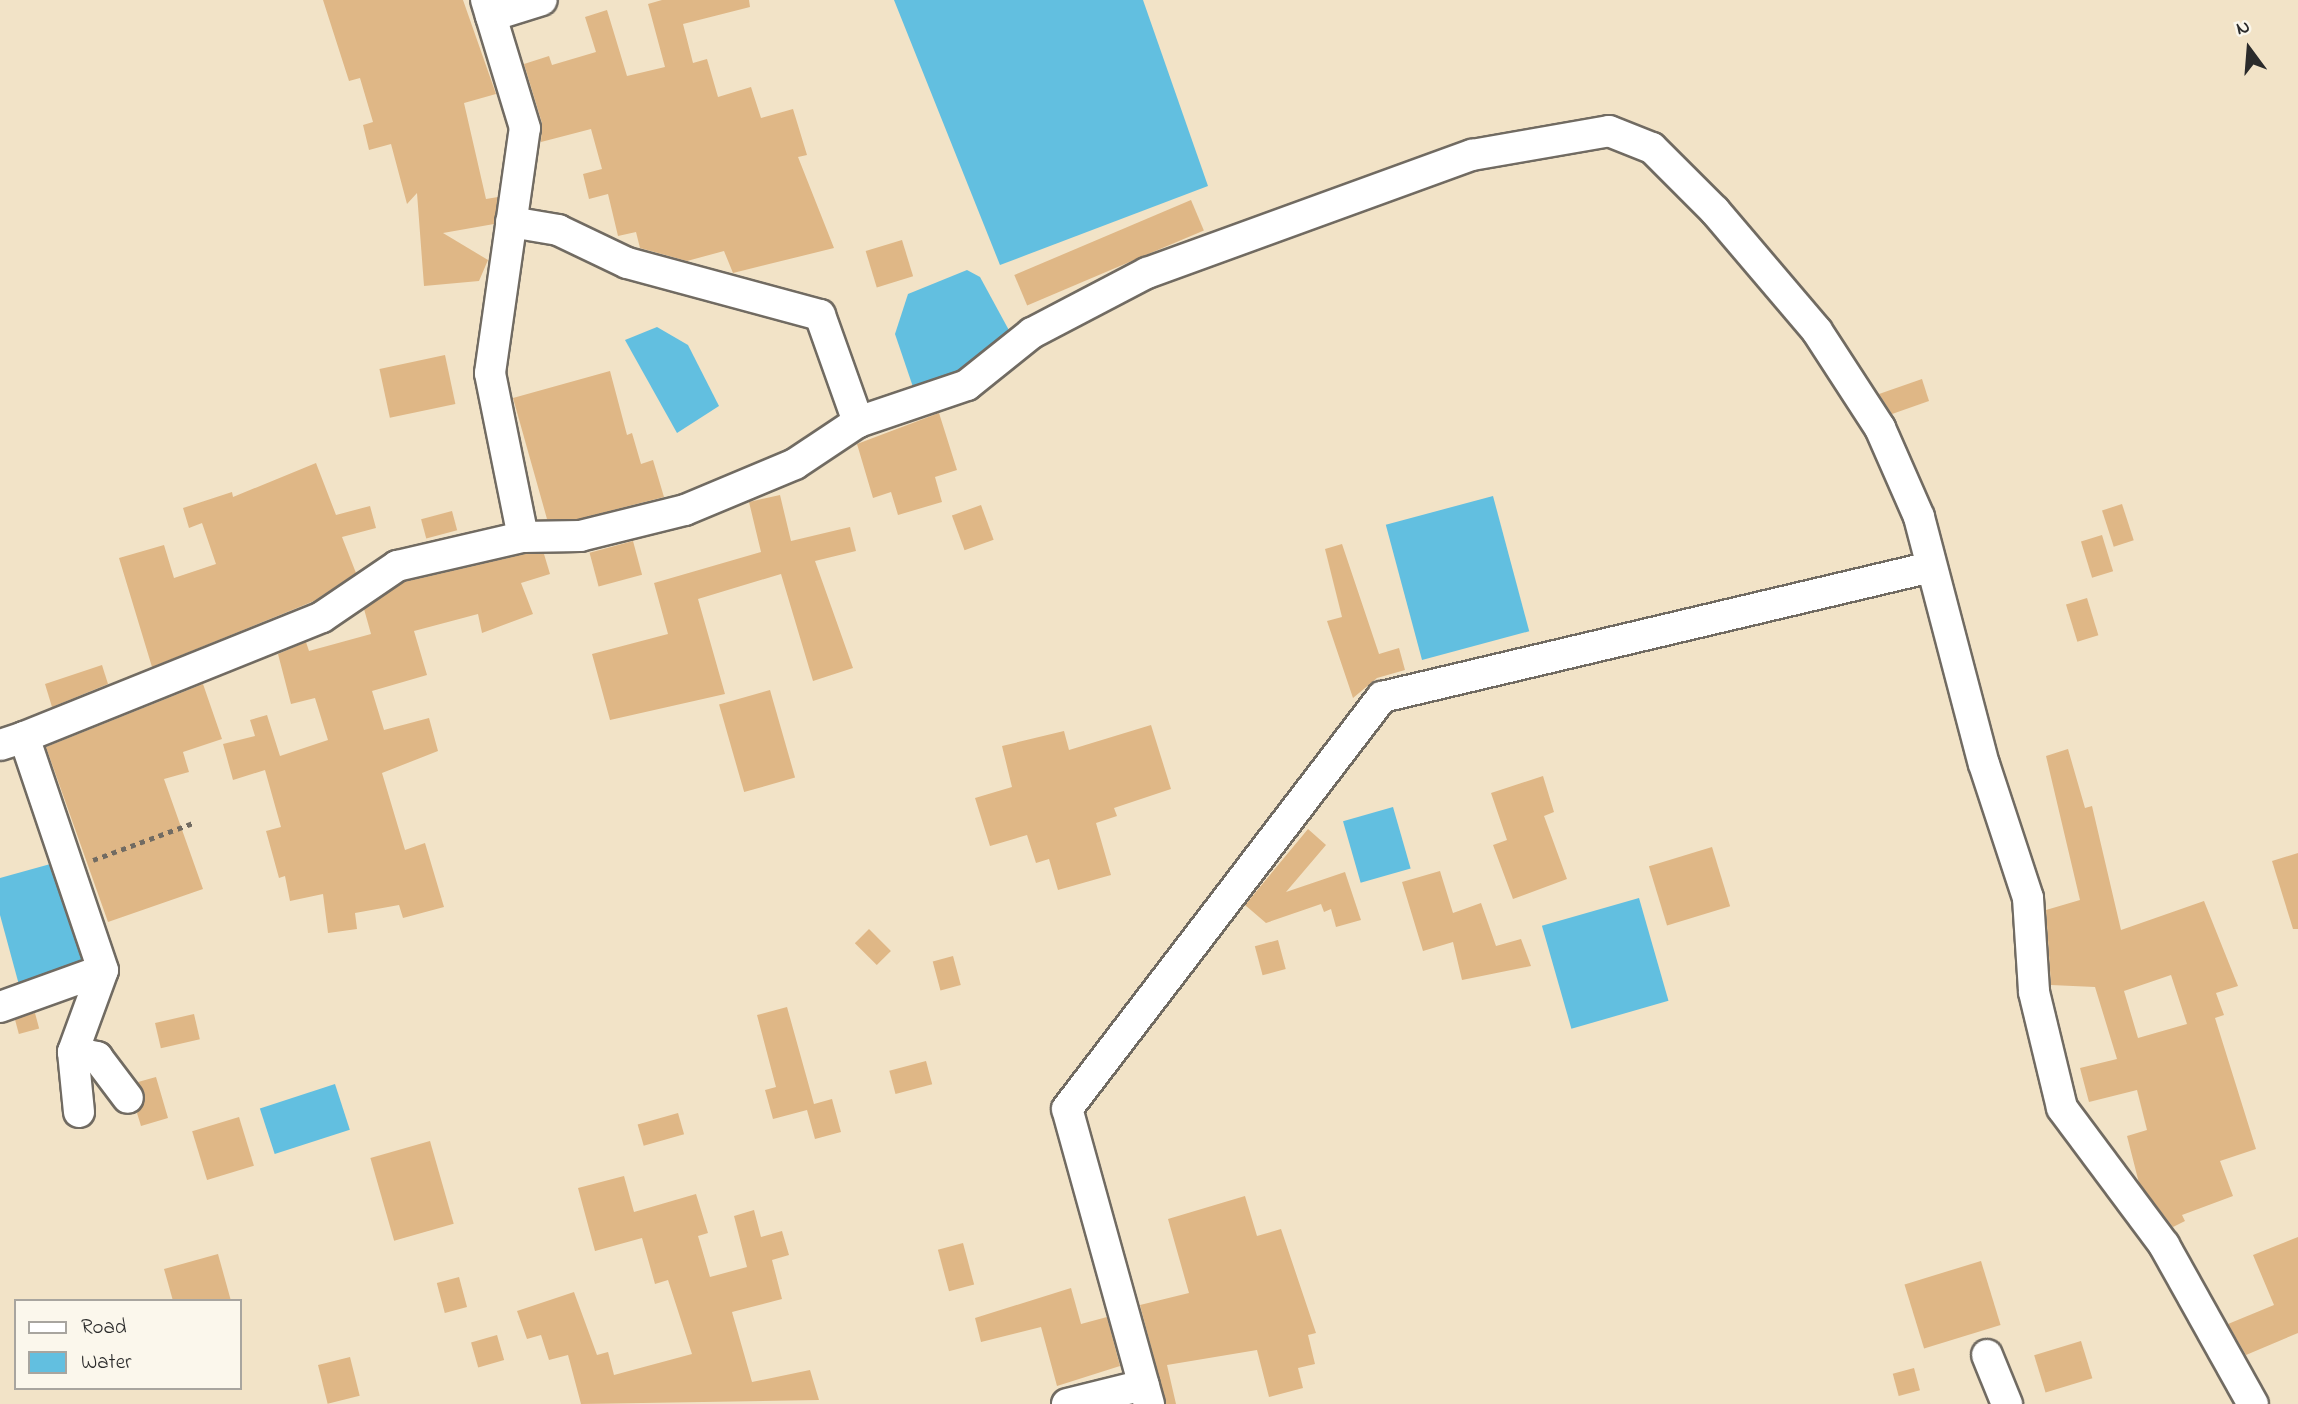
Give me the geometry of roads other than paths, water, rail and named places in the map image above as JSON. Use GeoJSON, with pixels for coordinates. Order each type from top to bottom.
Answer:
{"type":"FeatureCollection","features":[{"type":"Feature","properties":{"kind":"street"},"geometry":{"type":"LineString","coordinates":[[523,537],[490,373],[525,128],[488,8],[542,0]]}},
{"type":"Feature","properties":{"kind":"street"},"geometry":{"type":"LineString","coordinates":[[79,1112],[73,1052],[89,1022],[103,970],[69,869],[12,741],[322,617],[397,566],[523,537],[580,537],[685,510],[795,464],[858,422],[967,385],[1032,333],[1147,273],[1472,155],[1609,131],[1652,148],[1715,211],[1817,331],[1880,428],[1919,517],[2028,898],[2034,992],[2062,1108],[2164,1245],[2253,1404]]}},
{"type":"Feature","properties":{"kind":"street"},"geometry":{"type":"LineString","coordinates":[[511,222],[558,230],[627,263],[820,315],[858,422]]}},
{"type":"Feature","properties":{"kind":"street"},"geometry":{"type":"LineString","coordinates":[[1067,1404],[1147,1394],[1067,1110],[1382,697],[1931,566]]}},
{"type":"Feature","properties":{"kind":"street"},"geometry":{"type":"LineString","coordinates":[[0,1007],[103,970]]}},
{"type":"Feature","properties":{"kind":"street"},"geometry":{"type":"LineString","coordinates":[[73,1052],[97,1057],[128,1098]]}},
{"type":"Feature","properties":{"kind":"street"},"geometry":{"type":"LineString","coordinates":[[1987,1355],[2007,1404]]}},
{"type":"Feature","properties":{"kind":"water"},"geometry":{"type":"Polygon","coordinates":[[[894,0],[1143,0],[1208,186],[1000,265],[894,0]]]}},
{"type":"Feature","properties":{"kind":"water"},"geometry":{"type":"Polygon","coordinates":[[[967,270],[980,277],[1011,334],[938,389],[913,387],[895,334],[908,294],[967,270]]]}},
{"type":"Feature","properties":{"kind":"water"},"geometry":{"type":"Polygon","coordinates":[[[657,327],[688,345],[719,406],[677,433],[625,340],[657,327]]]}},
{"type":"Feature","properties":{"kind":"water"},"geometry":{"type":"Polygon","coordinates":[[[1493,496],[1529,631],[1422,660],[1386,525],[1493,496]]]}},
{"type":"Feature","properties":{"kind":"water"},"geometry":{"type":"Polygon","coordinates":[[[1393,807],[1411,869],[1361,883],[1343,821],[1393,807]]]}},
{"type":"Feature","properties":{"kind":"water"},"geometry":{"type":"Polygon","coordinates":[[[54,863],[89,962],[19,985],[0,915],[0,878],[54,863]]]}},
{"type":"Feature","properties":{"kind":"water"},"geometry":{"type":"Polygon","coordinates":[[[1639,898],[1668,1001],[1571,1029],[1542,926],[1639,898]]]}},
{"type":"Feature","properties":{"kind":"water"},"geometry":{"type":"Polygon","coordinates":[[[335,1084],[350,1130],[275,1154],[260,1108],[335,1084]]]}}]}
